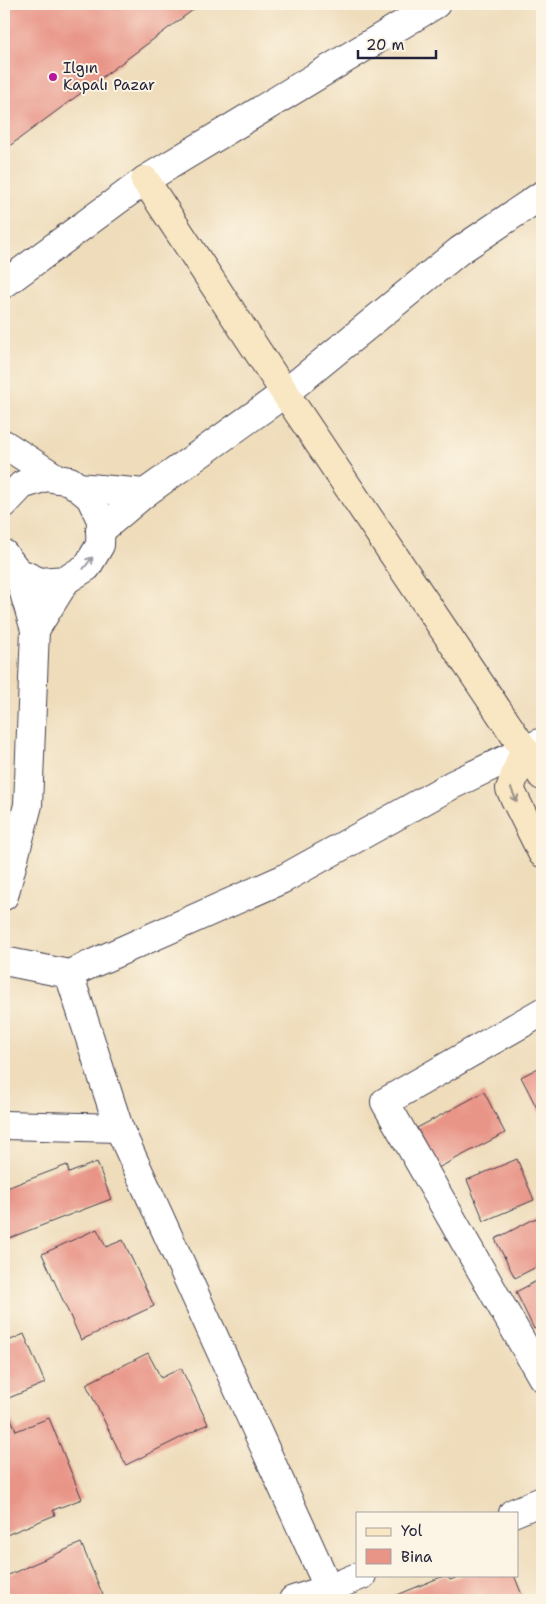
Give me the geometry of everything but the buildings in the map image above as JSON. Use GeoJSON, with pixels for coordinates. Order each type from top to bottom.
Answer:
{"type":"FeatureCollection","features":[{"type":"Feature","properties":{"kind":"main road"},"geometry":{"type":"LineString","coordinates":[[145,180],[285,393],[533,746],[542,776]]}},
{"type":"Feature","properties":{"kind":"main road"},"geometry":{"type":"LineString","coordinates":[[533,746],[510,789],[542,853]]}},
{"type":"Feature","properties":{"kind":"street"},"geometry":{"type":"LineString","coordinates":[[4,284],[145,180],[436,4]]}},
{"type":"Feature","properties":{"kind":"street"},"geometry":{"type":"LineString","coordinates":[[100,532],[145,492],[285,393],[459,252],[542,195]]}},
{"type":"Feature","properties":{"kind":"street"},"geometry":{"type":"LineString","coordinates":[[4,444],[90,497],[101,520],[100,545],[87,567],[66,580],[35,630]]}},
{"type":"Feature","properties":{"kind":"street"},"geometry":{"type":"LineString","coordinates":[[4,503],[22,485],[46,477],[68,483],[145,492]]}},
{"type":"Feature","properties":{"kind":"street"},"geometry":{"type":"LineString","coordinates":[[11,563],[40,582],[66,580]]}},
{"type":"Feature","properties":{"kind":"street"},"geometry":{"type":"LineString","coordinates":[[4,892],[28,805],[35,630],[11,563]]}},
{"type":"Feature","properties":{"kind":"street"},"geometry":{"type":"LineString","coordinates":[[4,961],[69,974],[283,879],[452,785],[533,746]]}},
{"type":"Feature","properties":{"kind":"street"},"geometry":{"type":"LineString","coordinates":[[69,974],[120,1128],[331,1595]]}},
{"type":"Feature","properties":{"kind":"street"},"geometry":{"type":"LineString","coordinates":[[542,1012],[385,1102],[542,1377]]}},
{"type":"Feature","properties":{"kind":"street"},"geometry":{"type":"LineString","coordinates":[[4,1125],[120,1128]]}},
{"type":"Feature","properties":{"kind":"street"},"geometry":{"type":"LineString","coordinates":[[515,1512],[542,1501]]}},
{"type":"Feature","properties":{"kind":"street"},"geometry":{"type":"LineString","coordinates":[[293,1600],[331,1595],[360,1576]]}},
{"type":"Feature","properties":{"kind":"place","name":"Ilgın Kapalı Pazar"},"geometry":{"type":"Point","coordinates":[53,77]}}]}
